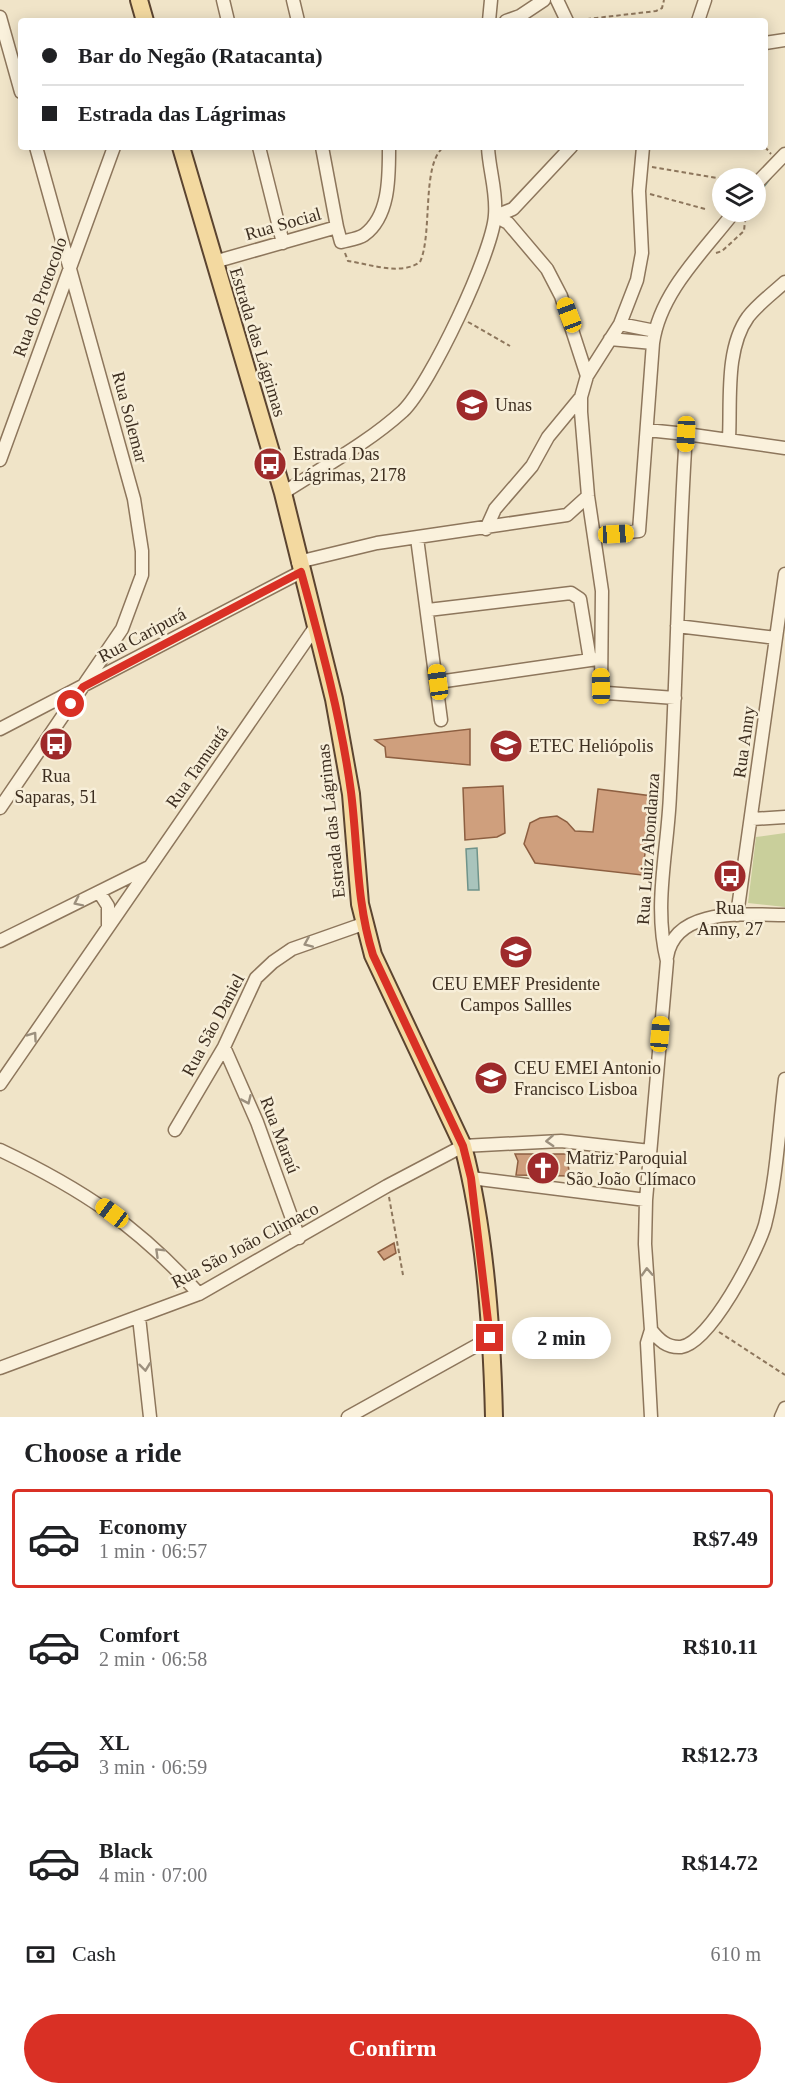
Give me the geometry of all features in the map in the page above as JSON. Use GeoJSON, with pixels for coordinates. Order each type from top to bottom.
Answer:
{"type":"FeatureCollection","features":[{"type":"Feature","properties":{"kind":"main road"},"geometry":{"type":"LineString","coordinates":[[139,0],[144,18]]}},
{"type":"Feature","properties":{"kind":"main road","name":"Estrada das Lágrimas"},"geometry":{"type":"LineString","coordinates":[[182,150],[283,493],[316,626],[348,773],[363,924],[373,955],[463,1146],[471,1178],[490,1338],[494,1417]]}},
{"type":"Feature","properties":{"kind":"street"},"geometry":{"type":"LineString","coordinates":[[223,0],[227,18]]}},
{"type":"Feature","properties":{"kind":"street"},"geometry":{"type":"LineString","coordinates":[[293,0],[297,18]]}},
{"type":"Feature","properties":{"kind":"street"},"geometry":{"type":"LineString","coordinates":[[489,18],[491,0]]}},
{"type":"Feature","properties":{"kind":"street"},"geometry":{"type":"LineString","coordinates":[[514,18],[544,0]]}},
{"type":"Feature","properties":{"kind":"street"},"geometry":{"type":"LineString","coordinates":[[557,0],[566,18]]}},
{"type":"Feature","properties":{"kind":"street"},"geometry":{"type":"LineString","coordinates":[[699,18],[705,0]]}},
{"type":"Feature","properties":{"kind":"street"},"geometry":{"type":"LineString","coordinates":[[0,17],[18,81]]}},
{"type":"Feature","properties":{"kind":"street"},"geometry":{"type":"LineString","coordinates":[[768,43],[785,40]]}},
{"type":"Feature","properties":{"kind":"street","name":"Rua Solemar"},"geometry":{"type":"LineString","coordinates":[[0,808],[122,629],[136,597],[141,575],[142,551],[134,499],[37,150]]}},
{"type":"Feature","properties":{"kind":"street","name":"Rua do Protocolo"},"geometry":{"type":"LineString","coordinates":[[0,460],[113,150]]}},
{"type":"Feature","properties":{"kind":"street"},"geometry":{"type":"LineString","coordinates":[[260,150],[283,243]]}},
{"type":"Feature","properties":{"kind":"street"},"geometry":{"type":"LineString","coordinates":[[323,150],[337,227]]}},
{"type":"Feature","properties":{"kind":"street","name":"Rua Social"},"geometry":{"type":"LineString","coordinates":[[214,262],[337,227],[341,242],[362,237],[381,211],[389,178],[389,150]]}},
{"type":"Feature","properties":{"kind":"street"},"geometry":{"type":"LineString","coordinates":[[283,493],[403,411],[418,394],[458,316],[489,246],[495,216],[495,186],[489,150]]}},
{"type":"Feature","properties":{"kind":"street"},"geometry":{"type":"LineString","coordinates":[[495,216],[513,209],[568,150]]}},
{"type":"Feature","properties":{"kind":"street"},"geometry":{"type":"LineString","coordinates":[[595,659],[602,591],[596,535],[588,496],[581,397],[587,376],[620,324],[640,266],[639,191],[643,150]]}},
{"type":"Feature","properties":{"kind":"street"},"geometry":{"type":"LineString","coordinates":[[766,174],[785,154]]}},
{"type":"Feature","properties":{"kind":"street"},"geometry":{"type":"LineString","coordinates":[[495,216],[508,223],[548,269],[569,315],[587,376]]}},
{"type":"Feature","properties":{"kind":"street"},"geometry":{"type":"LineString","coordinates":[[596,535],[639,531],[654,337],[660,313],[672,293],[726,222]]}},
{"type":"Feature","properties":{"kind":"street"},"geometry":{"type":"LineString","coordinates":[[729,439],[733,360],[741,328],[749,316],[785,282]]}},
{"type":"Feature","properties":{"kind":"street"},"geometry":{"type":"LineString","coordinates":[[620,324],[654,337]]}},
{"type":"Feature","properties":{"kind":"street"},"geometry":{"type":"LineString","coordinates":[[610,339],[654,337]]}},
{"type":"Feature","properties":{"kind":"street"},"geometry":{"type":"LineString","coordinates":[[486,529],[495,509],[532,466],[548,437],[581,397]]}},
{"type":"Feature","properties":{"kind":"street"},"geometry":{"type":"LineString","coordinates":[[646,430],[785,448]]}},
{"type":"Feature","properties":{"kind":"street","name":"Rua Luiz Abondanza"},"geometry":{"type":"LineString","coordinates":[[651,1417],[647,1343],[651,1330],[645,1244],[646,1200],[667,961],[659,921],[670,796],[686,434]]}},
{"type":"Feature","properties":{"kind":"street","name":"Rua Caripurá"},"geometry":{"type":"LineString","coordinates":[[0,729],[83,687],[300,567],[346,549],[567,515],[588,496]]}},
{"type":"Feature","properties":{"kind":"street"},"geometry":{"type":"LineString","coordinates":[[417,538],[438,682],[441,720]]}},
{"type":"Feature","properties":{"kind":"street","name":"Rua Anny"},"geometry":{"type":"LineString","coordinates":[[737,915],[785,574]]}},
{"type":"Feature","properties":{"kind":"street"},"geometry":{"type":"LineString","coordinates":[[428,610],[571,593],[580,599],[601,690],[604,693],[675,698]]}},
{"type":"Feature","properties":{"kind":"street","name":"Rua Tamuatá"},"geometry":{"type":"LineString","coordinates":[[0,1084],[316,626]]}},
{"type":"Feature","properties":{"kind":"street"},"geometry":{"type":"LineString","coordinates":[[676,626],[776,638]]}},
{"type":"Feature","properties":{"kind":"street"},"geometry":{"type":"LineString","coordinates":[[438,682],[595,659]]}},
{"type":"Feature","properties":{"kind":"street"},"geometry":{"type":"LineString","coordinates":[[752,819],[785,817]]}},
{"type":"Feature","properties":{"kind":"street"},"geometry":{"type":"LineString","coordinates":[[0,941],[150,867]]}},
{"type":"Feature","properties":{"kind":"street"},"geometry":{"type":"LineString","coordinates":[[99,892],[108,906],[108,928]]}},
{"type":"Feature","properties":{"kind":"street"},"geometry":{"type":"LineString","coordinates":[[667,961],[669,944],[691,924],[715,917],[785,915]]}},
{"type":"Feature","properties":{"kind":"street","name":"Rua São Daniel"},"geometry":{"type":"LineString","coordinates":[[175,1130],[224,1047],[256,978],[292,949],[363,924]]}},
{"type":"Feature","properties":{"kind":"street","name":"Rua Maraú"},"geometry":{"type":"LineString","coordinates":[[224,1047],[257,1122],[299,1238]]}},
{"type":"Feature","properties":{"kind":"street"},"geometry":{"type":"LineString","coordinates":[[651,1330],[664,1343],[682,1347],[694,1342],[710,1326],[748,1262],[764,1227],[785,1079]]}},
{"type":"Feature","properties":{"kind":"street"},"geometry":{"type":"LineString","coordinates":[[463,1146],[561,1141],[650,1151]]}},
{"type":"Feature","properties":{"kind":"street","name":"Rua São João Climaco"},"geometry":{"type":"LineString","coordinates":[[0,1368],[199,1294],[387,1186],[463,1146]]}},
{"type":"Feature","properties":{"kind":"street"},"geometry":{"type":"LineString","coordinates":[[0,1150],[98,1202],[140,1233],[199,1294]]}},
{"type":"Feature","properties":{"kind":"street"},"geometry":{"type":"LineString","coordinates":[[471,1178],[646,1200]]}},
{"type":"Feature","properties":{"kind":"street"},"geometry":{"type":"LineString","coordinates":[[139,1317],[150,1417]]}},
{"type":"Feature","properties":{"kind":"street"},"geometry":{"type":"LineString","coordinates":[[353,1416],[490,1338]]}},
{"type":"Feature","properties":{"kind":"street"},"geometry":{"type":"LineString","coordinates":[[781,1417],[785,1408]]}},
{"type":"Feature","properties":{"kind":"path"},"geometry":{"type":"LineString","coordinates":[[594,18],[656,11],[662,8],[664,0]]}},
{"type":"Feature","properties":{"kind":"path"},"geometry":{"type":"LineString","coordinates":[[341,242],[348,261],[399,268],[409,268],[420,262],[426,240],[434,159],[442,150]]}},
{"type":"Feature","properties":{"kind":"path"},"geometry":{"type":"LineString","coordinates":[[641,165],[712,177]]}},
{"type":"Feature","properties":{"kind":"path"},"geometry":{"type":"LineString","coordinates":[[639,191],[705,210]]}},
{"type":"Feature","properties":{"kind":"path"},"geometry":{"type":"LineString","coordinates":[[728,245],[744,231],[745,222]]}},
{"type":"Feature","properties":{"kind":"path"},"geometry":{"type":"LineString","coordinates":[[458,316],[510,346]]}},
{"type":"Feature","properties":{"kind":"path"},"geometry":{"type":"LineString","coordinates":[[387,1186],[403,1275]]}},
{"type":"Feature","properties":{"kind":"path"},"geometry":{"type":"LineString","coordinates":[[710,1326],[785,1375]]}},
{"type":"Feature","properties":{"kind":"green space"},"geometry":{"type":"Polygon","coordinates":[[[785,833],[785,907],[748,903],[756,837],[785,833]]]}},
{"type":"Feature","properties":{"kind":"water"},"geometry":{"type":"Polygon","coordinates":[[[477,848],[479,890],[468,890],[466,849],[477,848]]]}},
{"type":"Feature","properties":{"kind":"building"},"geometry":{"type":"Polygon","coordinates":[[[470,729],[470,765],[386,757],[385,747],[375,740],[470,729]]]}},
{"type":"Feature","properties":{"kind":"building"},"geometry":{"type":"Polygon","coordinates":[[[503,786],[505,833],[497,837],[465,840],[463,788],[503,786]]]}},
{"type":"Feature","properties":{"kind":"building"},"geometry":{"type":"Polygon","coordinates":[[[598,789],[652,796],[647,815],[650,818],[642,875],[535,863],[524,844],[530,823],[540,818],[557,816],[575,831],[593,832],[598,789]]]}},
{"type":"Feature","properties":{"kind":"building","name":"Matriz Paroquial São João Clímaco"},"geometry":{"type":"Polygon","coordinates":[[[515,1154],[566,1154],[570,1176],[516,1175],[518,1161],[515,1154]]]}},
{"type":"Feature","properties":{"kind":"building"},"geometry":{"type":"Polygon","coordinates":[[[394,1243],[396,1253],[384,1260],[378,1252],[394,1243]]]}},
{"type":"Feature","properties":{"kind":"waterway"},"geometry":{"type":"LineString","coordinates":[[766,182],[770,177]]}},
{"type":"Feature","properties":{"kind":"place","name":"Unas"},"geometry":{"type":"Point","coordinates":[472,405]}},
{"type":"Feature","properties":{"kind":"place","name":"Estrada Das Lágrimas, 2178"},"geometry":{"type":"Point","coordinates":[270,464]}},
{"type":"Feature","properties":{"kind":"place","name":"Rua Saparas, 51"},"geometry":{"type":"Point","coordinates":[56,744]}},
{"type":"Feature","properties":{"kind":"place","name":"ETEC Heliópolis"},"geometry":{"type":"Point","coordinates":[506,746]}},
{"type":"Feature","properties":{"kind":"place","name":"Rua Anny, 27"},"geometry":{"type":"Point","coordinates":[730,876]}},
{"type":"Feature","properties":{"kind":"place","name":"CEU EMEF Presidente Campos Sallles"},"geometry":{"type":"Point","coordinates":[516,952]}},
{"type":"Feature","properties":{"kind":"place","name":"CEU EMEI Antonio Francisco Lisboa"},"geometry":{"type":"Point","coordinates":[491,1078]}},
{"type":"Feature","properties":{"kind":"place","name":"Matriz Paroquial São João Clímaco"},"geometry":{"type":"Point","coordinates":[543,1168]}},
{"type":"Feature","properties":{"kind":"route"},"geometry":{"type":"LineString","coordinates":[[71,704],[83,687],[301,572],[343,743],[351,794],[363,924],[373,955],[463,1146],[471,1178],[490,1338]]}}]}
